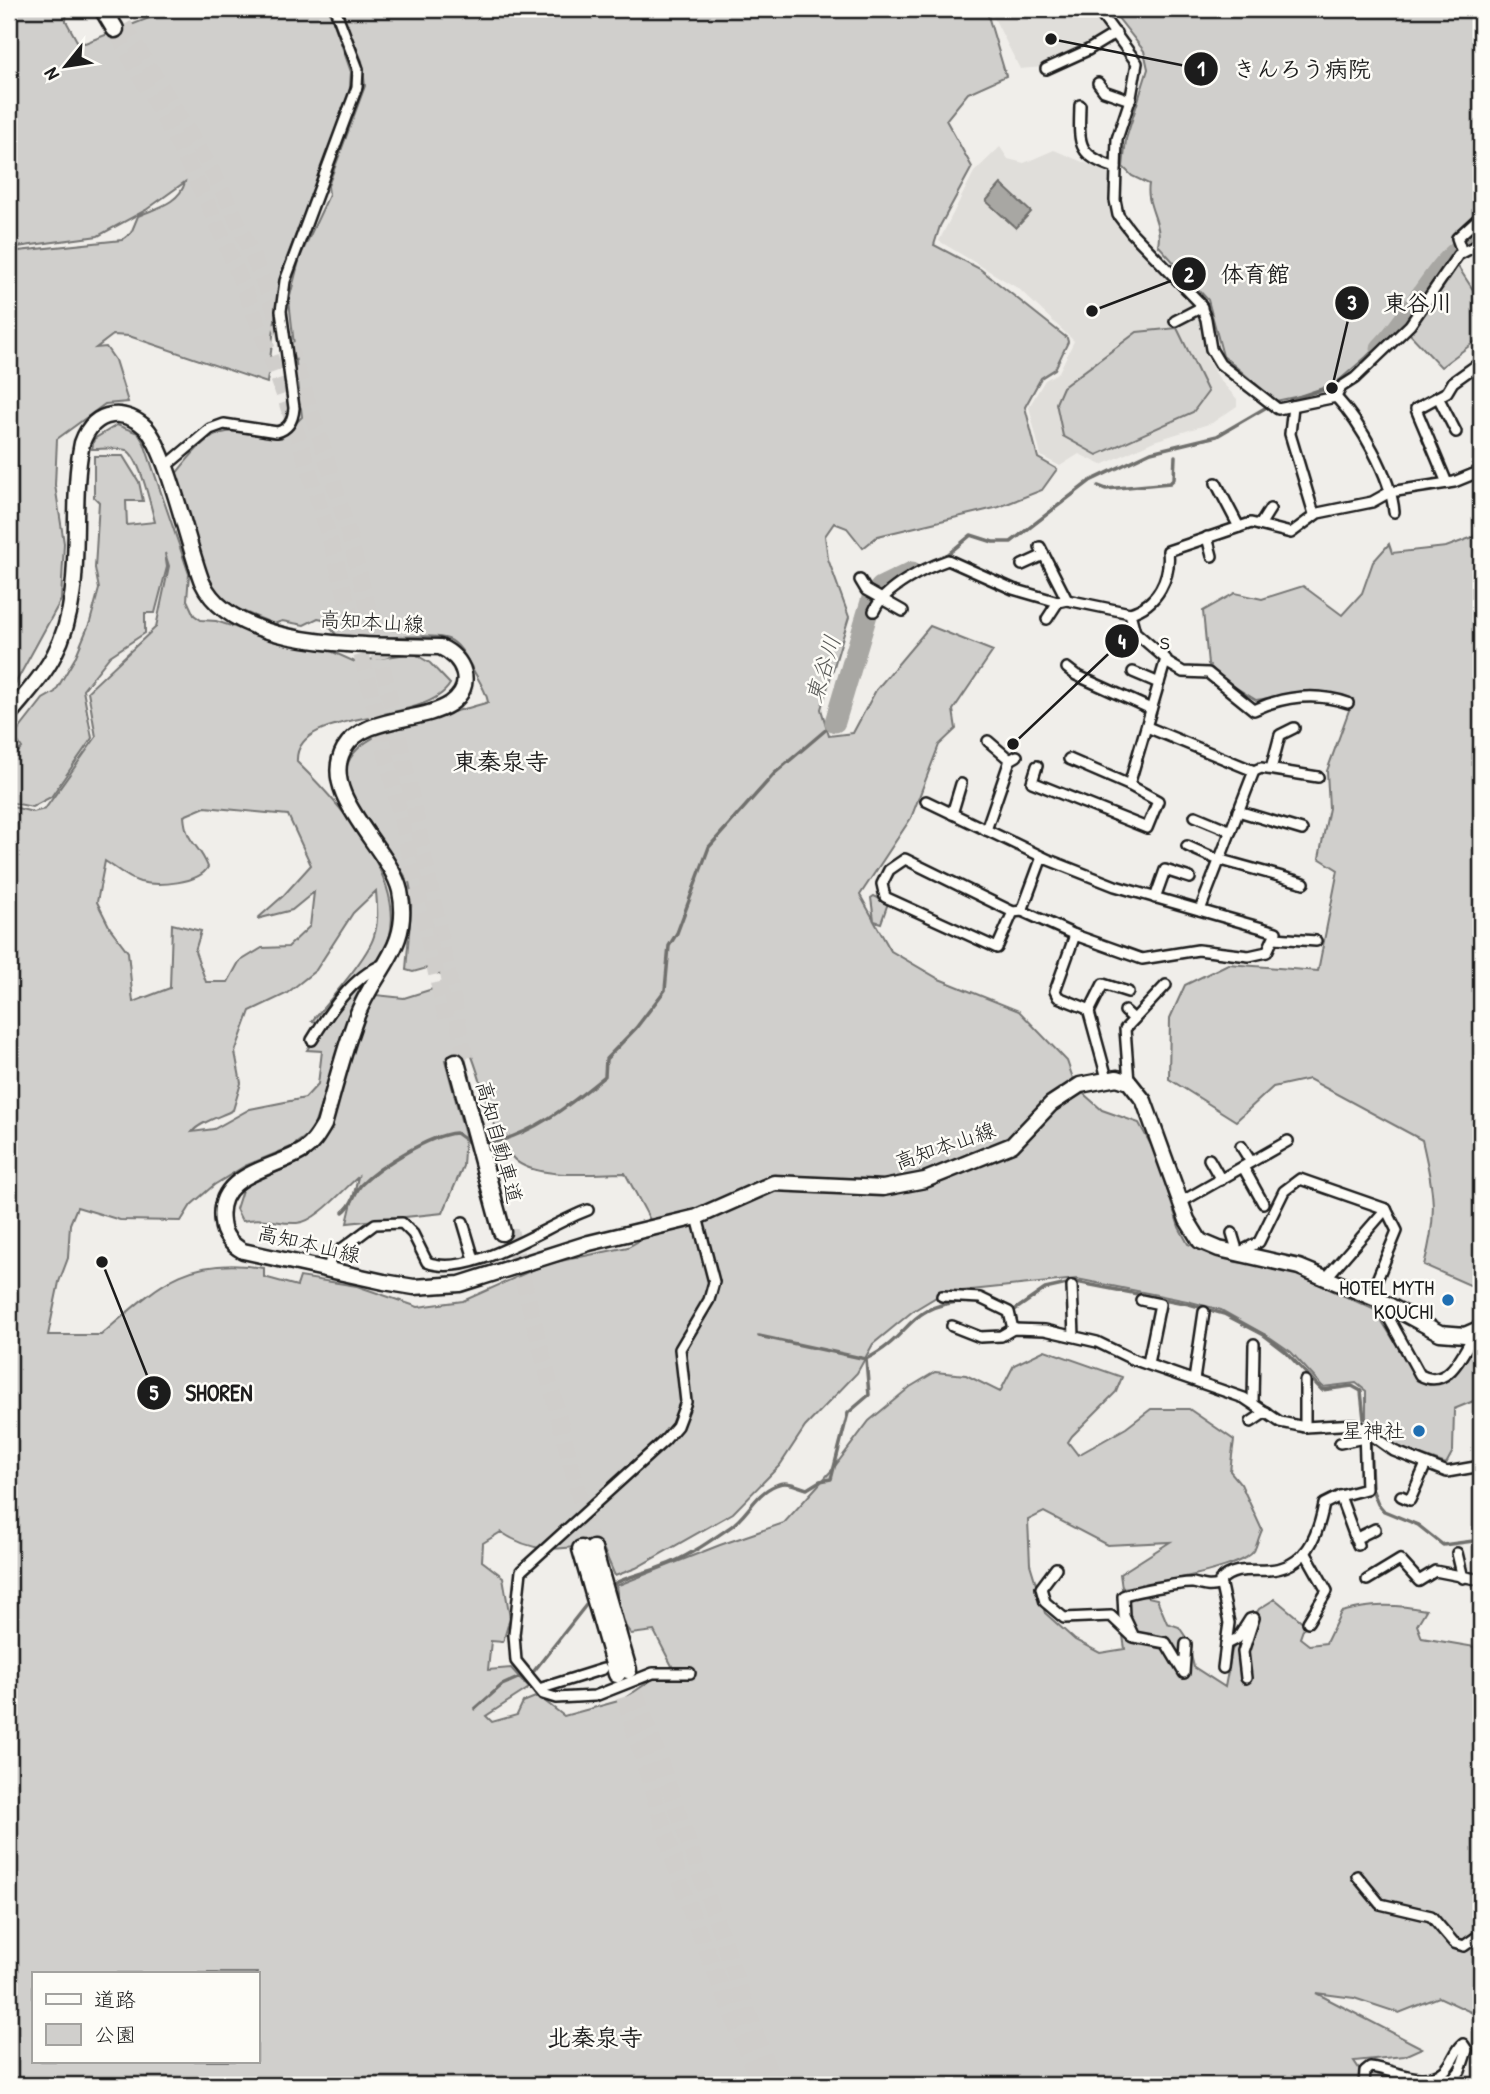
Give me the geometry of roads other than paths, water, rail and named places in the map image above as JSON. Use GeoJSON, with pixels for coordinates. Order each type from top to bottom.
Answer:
{"type":"FeatureCollection","features":[{"type":"Feature","properties":{"kind":"highway"},"geometry":{"type":"LineString","coordinates":[[103,9],[119,27],[114,9]]}},
{"type":"Feature","properties":{"kind":"highway","name":"高知自動車道"},"geometry":{"type":"LineString","coordinates":[[461,1062],[505,1226]]}},
{"type":"Feature","properties":{"kind":"highway"},"geometry":{"type":"LineString","coordinates":[[587,1549],[616,1671]]}},
{"type":"Feature","properties":{"kind":"main road","name":"高知本山線"},"geometry":{"type":"LineString","coordinates":[[9,715],[43,673],[64,633],[70,606],[77,476],[84,435],[92,425],[106,416],[125,416],[139,422],[151,435],[202,582],[207,593],[222,609],[282,633],[328,645],[440,647],[460,660],[464,684],[449,704],[361,733],[344,748],[339,762],[342,791],[395,876],[400,889],[402,926],[389,962],[361,1005],[317,1138],[300,1153],[237,1182],[226,1195],[220,1215],[228,1237],[243,1251],[414,1287],[460,1284],[589,1243],[697,1217],[755,1189],[780,1182],[883,1188],[925,1180],[1002,1151],[1022,1137],[1059,1098],[1080,1084],[1107,1078],[1129,1082]]}},
{"type":"Feature","properties":{"kind":"main road"},"geometry":{"type":"LineString","coordinates":[[1129,1082],[1149,1112],[1191,1230],[1200,1241],[1238,1253],[1287,1262],[1374,1299],[1440,1333],[1453,1336],[1478,1330]]}},
{"type":"Feature","properties":{"kind":"street"},"geometry":{"type":"LineString","coordinates":[[164,467],[210,429],[224,424],[277,432],[285,429],[293,419],[294,408],[281,311],[283,292],[357,87],[358,69],[335,9]]}},
{"type":"Feature","properties":{"kind":"street"},"geometry":{"type":"LineString","coordinates":[[1097,9],[1137,63],[1130,100],[1117,139],[1116,208],[1121,220],[1188,288],[1202,307],[1211,349],[1220,364],[1274,408],[1336,397]]}},
{"type":"Feature","properties":{"kind":"street"},"geometry":{"type":"LineString","coordinates":[[1046,69],[1088,50],[1116,33]]}},
{"type":"Feature","properties":{"kind":"street"},"geometry":{"type":"LineString","coordinates":[[1098,83],[1104,91],[1130,100]]}},
{"type":"Feature","properties":{"kind":"street"},"geometry":{"type":"LineString","coordinates":[[1080,105],[1079,142],[1093,161],[1116,168]]}},
{"type":"Feature","properties":{"kind":"street"},"geometry":{"type":"LineString","coordinates":[[1462,252],[1457,237],[1481,216]]}},
{"type":"Feature","properties":{"kind":"street"},"geometry":{"type":"LineString","coordinates":[[1336,397],[1341,387],[1355,378],[1410,325],[1462,252],[1481,243]]}},
{"type":"Feature","properties":{"kind":"street"},"geometry":{"type":"LineString","coordinates":[[1175,321],[1202,307]]}},
{"type":"Feature","properties":{"kind":"street"},"geometry":{"type":"LineString","coordinates":[[1447,483],[1416,409],[1447,392],[1453,382],[1480,364]]}},
{"type":"Feature","properties":{"kind":"street"},"geometry":{"type":"LineString","coordinates":[[1336,397],[1369,444],[1390,492],[1394,512]]}},
{"type":"Feature","properties":{"kind":"street"},"geometry":{"type":"LineString","coordinates":[[1438,397],[1455,432]]}},
{"type":"Feature","properties":{"kind":"street"},"geometry":{"type":"LineString","coordinates":[[1293,406],[1290,434],[1314,514]]}},
{"type":"Feature","properties":{"kind":"street"},"geometry":{"type":"LineString","coordinates":[[874,611],[879,599],[919,573],[948,560],[1013,589],[1130,613],[1163,588],[1169,569],[1168,551],[1239,527],[1260,525],[1292,533],[1314,514],[1372,502],[1390,492],[1447,483],[1481,471]]}},
{"type":"Feature","properties":{"kind":"street"},"geometry":{"type":"LineString","coordinates":[[1216,483],[1239,527]]}},
{"type":"Feature","properties":{"kind":"street"},"geometry":{"type":"LineString","coordinates":[[1260,525],[1270,509]]}},
{"type":"Feature","properties":{"kind":"street"},"geometry":{"type":"LineString","coordinates":[[1207,537],[1212,555]]}},
{"type":"Feature","properties":{"kind":"street"},"geometry":{"type":"LineString","coordinates":[[1022,565],[1042,551],[1062,601]]}},
{"type":"Feature","properties":{"kind":"street"},"geometry":{"type":"LineString","coordinates":[[860,580],[870,593],[903,611]]}},
{"type":"Feature","properties":{"kind":"street"},"geometry":{"type":"LineString","coordinates":[[1047,619],[1062,601]]}},
{"type":"Feature","properties":{"kind":"street"},"geometry":{"type":"LineString","coordinates":[[1130,613],[1135,632],[1162,652],[1166,662],[1183,672],[1208,673],[1254,710],[1277,700],[1317,696],[1348,703]]}},
{"type":"Feature","properties":{"kind":"street"},"geometry":{"type":"LineString","coordinates":[[1129,785],[1166,662]]}},
{"type":"Feature","properties":{"kind":"street"},"geometry":{"type":"LineString","coordinates":[[1067,668],[1076,675],[1152,709]]}},
{"type":"Feature","properties":{"kind":"street"},"geometry":{"type":"LineString","coordinates":[[1133,672],[1159,683]]}},
{"type":"Feature","properties":{"kind":"street"},"geometry":{"type":"LineString","coordinates":[[1147,727],[1254,771],[1271,769],[1318,777]]}},
{"type":"Feature","properties":{"kind":"street"},"geometry":{"type":"LineString","coordinates":[[1271,769],[1280,734],[1294,728]]}},
{"type":"Feature","properties":{"kind":"street"},"geometry":{"type":"LineString","coordinates":[[986,830],[1013,758],[988,741]]}},
{"type":"Feature","properties":{"kind":"street"},"geometry":{"type":"LineString","coordinates":[[1037,765],[1032,782],[1147,828],[1158,801],[1069,759]]}},
{"type":"Feature","properties":{"kind":"street"},"geometry":{"type":"LineString","coordinates":[[1200,910],[1254,771]]}},
{"type":"Feature","properties":{"kind":"street"},"geometry":{"type":"LineString","coordinates":[[952,814],[961,784]]}},
{"type":"Feature","properties":{"kind":"street"},"geometry":{"type":"LineString","coordinates":[[926,801],[1042,857],[1155,898],[1273,931],[1275,938],[1267,952],[1249,957],[1198,950],[1142,959],[1017,912],[905,859],[889,870],[882,884],[886,897],[997,948],[1017,912],[1042,857]]}},
{"type":"Feature","properties":{"kind":"street"},"geometry":{"type":"LineString","coordinates":[[1238,811],[1302,830]]}},
{"type":"Feature","properties":{"kind":"street"},"geometry":{"type":"LineString","coordinates":[[1195,816],[1231,831]]}},
{"type":"Feature","properties":{"kind":"street"},"geometry":{"type":"LineString","coordinates":[[1187,846],[1221,859],[1304,883]]}},
{"type":"Feature","properties":{"kind":"street"},"geometry":{"type":"LineString","coordinates":[[1155,898],[1165,870],[1190,878]]}},
{"type":"Feature","properties":{"kind":"street"},"geometry":{"type":"LineString","coordinates":[[1075,935],[1055,991],[1058,997],[1082,1005],[1089,1012],[1107,1078]]}},
{"type":"Feature","properties":{"kind":"street"},"geometry":{"type":"LineString","coordinates":[[1275,938],[1316,941]]}},
{"type":"Feature","properties":{"kind":"street"},"geometry":{"type":"LineString","coordinates":[[312,1040],[331,1009],[373,969],[389,962]]}},
{"type":"Feature","properties":{"kind":"street"},"geometry":{"type":"LineString","coordinates":[[1089,1012],[1103,984],[1128,992]]}},
{"type":"Feature","properties":{"kind":"street"},"geometry":{"type":"LineString","coordinates":[[1129,1082],[1125,1029],[1166,985]]}},
{"type":"Feature","properties":{"kind":"street"},"geometry":{"type":"LineString","coordinates":[[1125,1011],[1133,1019]]}},
{"type":"Feature","properties":{"kind":"street"},"geometry":{"type":"LineString","coordinates":[[1181,1202],[1288,1141]]}},
{"type":"Feature","properties":{"kind":"street"},"geometry":{"type":"LineString","coordinates":[[1241,1146],[1263,1203]]}},
{"type":"Feature","properties":{"kind":"street"},"geometry":{"type":"LineString","coordinates":[[1209,1159],[1221,1180]]}},
{"type":"Feature","properties":{"kind":"street"},"geometry":{"type":"LineString","coordinates":[[1232,1233],[1238,1253],[1258,1242],[1284,1191],[1300,1179],[1386,1209],[1396,1225],[1396,1238],[1374,1287],[1374,1299]]}},
{"type":"Feature","properties":{"kind":"street"},"geometry":{"type":"LineString","coordinates":[[1326,1278],[1386,1209]]}},
{"type":"Feature","properties":{"kind":"street"},"geometry":{"type":"LineString","coordinates":[[328,1270],[331,1257],[375,1224],[402,1223],[413,1234],[421,1255],[437,1266],[474,1259],[519,1245],[588,1210]]}},
{"type":"Feature","properties":{"kind":"street"},"geometry":{"type":"LineString","coordinates":[[690,1673],[653,1673],[595,1696],[556,1698],[542,1694],[517,1662],[514,1635],[521,1572],[665,1440],[683,1414],[686,1402],[678,1357],[709,1300],[714,1282],[697,1217]]}},
{"type":"Feature","properties":{"kind":"street"},"geometry":{"type":"LineString","coordinates":[[463,1222],[474,1259]]}},
{"type":"Feature","properties":{"kind":"street"},"geometry":{"type":"LineString","coordinates":[[1072,1286],[1074,1336]]}},
{"type":"Feature","properties":{"kind":"street"},"geometry":{"type":"LineString","coordinates":[[942,1296],[980,1297],[1011,1314],[1013,1329]]}},
{"type":"Feature","properties":{"kind":"street"},"geometry":{"type":"LineString","coordinates":[[1141,1300],[1160,1304],[1148,1363]]}},
{"type":"Feature","properties":{"kind":"street"},"geometry":{"type":"LineString","coordinates":[[1389,1306],[1386,1313],[1390,1326],[1420,1375],[1427,1379],[1436,1379],[1450,1372],[1478,1330]]}},
{"type":"Feature","properties":{"kind":"street"},"geometry":{"type":"LineString","coordinates":[[1194,1380],[1204,1312]]}},
{"type":"Feature","properties":{"kind":"street"},"geometry":{"type":"LineString","coordinates":[[952,1326],[980,1337],[1001,1336],[1013,1329],[1045,1330],[1074,1336],[1253,1402],[1280,1422],[1305,1427],[1353,1423],[1364,1434],[1394,1451],[1447,1472],[1481,1466]]}},
{"type":"Feature","properties":{"kind":"street"},"geometry":{"type":"LineString","coordinates":[[1253,1402],[1254,1344]]}},
{"type":"Feature","properties":{"kind":"street"},"geometry":{"type":"LineString","coordinates":[[1305,1381],[1305,1427]]}},
{"type":"Feature","properties":{"kind":"street"},"geometry":{"type":"LineString","coordinates":[[1251,1422],[1266,1412]]}},
{"type":"Feature","properties":{"kind":"street"},"geometry":{"type":"LineString","coordinates":[[1339,1443],[1364,1434]]}},
{"type":"Feature","properties":{"kind":"street"},"geometry":{"type":"LineString","coordinates":[[1134,1637],[1122,1610],[1125,1595],[1194,1583],[1206,1588],[1219,1585],[1225,1576],[1241,1570],[1276,1569],[1306,1552],[1318,1533],[1324,1504],[1340,1496],[1366,1489],[1364,1434]]}},
{"type":"Feature","properties":{"kind":"street"},"geometry":{"type":"LineString","coordinates":[[1401,1496],[1410,1500],[1426,1464]]}},
{"type":"Feature","properties":{"kind":"street"},"geometry":{"type":"LineString","coordinates":[[1340,1496],[1357,1542],[1376,1529]]}},
{"type":"Feature","properties":{"kind":"street"},"geometry":{"type":"LineString","coordinates":[[1306,1552],[1327,1591],[1308,1622]]}},
{"type":"Feature","properties":{"kind":"street"},"geometry":{"type":"LineString","coordinates":[[1457,1553],[1463,1577]]}},
{"type":"Feature","properties":{"kind":"street"},"geometry":{"type":"LineString","coordinates":[[1367,1580],[1400,1560],[1419,1581],[1434,1571],[1481,1580]]}},
{"type":"Feature","properties":{"kind":"street"},"geometry":{"type":"LineString","coordinates":[[1056,1568],[1041,1588],[1045,1602],[1064,1618],[1111,1616],[1134,1637],[1168,1645],[1184,1673],[1186,1644]]}},
{"type":"Feature","properties":{"kind":"street"},"geometry":{"type":"LineString","coordinates":[[1219,1585],[1229,1623],[1223,1668]]}},
{"type":"Feature","properties":{"kind":"street"},"geometry":{"type":"LineString","coordinates":[[1226,1644],[1238,1638],[1254,1618],[1243,1652],[1246,1678]]}},
{"type":"Feature","properties":{"kind":"street"},"geometry":{"type":"LineString","coordinates":[[537,1685],[616,1671]]}},
{"type":"Feature","properties":{"kind":"street"},"geometry":{"type":"LineString","coordinates":[[1357,1877],[1380,1903],[1431,1916],[1457,1945],[1464,1946],[1481,1934]]}},
{"type":"Feature","properties":{"kind":"street"},"geometry":{"type":"LineString","coordinates":[[1364,2085],[1365,2071],[1370,2067],[1420,2078],[1438,2075],[1450,2065],[1463,2044],[1467,2050],[1465,2060],[1448,2085]]}},
{"type":"Feature","properties":{"kind":"waterway","name":"東谷川"},"geometry":{"type":"LineString","coordinates":[[1381,348],[1451,257],[1465,244],[1481,235]]}},
{"type":"Feature","properties":{"kind":"waterway","name":"東谷川"},"geometry":{"type":"LineString","coordinates":[[1290,400],[1340,383]]}},
{"type":"Feature","properties":{"kind":"waterway","name":"東谷川"},"geometry":{"type":"LineString","coordinates":[[947,555],[971,535],[993,542],[1011,542],[1090,481],[1151,452],[1217,436],[1265,408]]}},
{"type":"Feature","properties":{"kind":"waterway"},"geometry":{"type":"LineString","coordinates":[[1098,486],[1106,489],[1170,483],[1174,479],[1175,456]]}},
{"type":"Feature","properties":{"kind":"waterway","name":"東谷川"},"geometry":{"type":"LineString","coordinates":[[835,722],[872,598],[881,587],[912,572]]}},
{"type":"Feature","properties":{"kind":"waterway"},"geometry":{"type":"LineString","coordinates":[[485,1144],[534,1127],[605,1076],[606,1059],[636,1028],[665,990],[669,946],[677,933],[709,847],[775,773],[835,722]]}},
{"type":"Feature","properties":{"kind":"waterway"},"geometry":{"type":"LineString","coordinates":[[343,1212],[358,1188],[369,1177],[420,1145],[456,1133],[474,1146]]}},
{"type":"Feature","properties":{"kind":"waterway"},"geometry":{"type":"LineString","coordinates":[[989,1307],[1006,1316],[1045,1289],[1076,1282],[1189,1304],[1224,1314],[1264,1335],[1285,1351],[1322,1390],[1352,1386],[1361,1391],[1364,1419]]}},
{"type":"Feature","properties":{"kind":"waterway"},"geometry":{"type":"LineString","coordinates":[[608,1587],[671,1563],[697,1549],[736,1523],[762,1494],[776,1485],[788,1483],[807,1489],[820,1481],[831,1479],[848,1413],[869,1395],[866,1359],[882,1350],[911,1322],[932,1308],[968,1301]]}},
{"type":"Feature","properties":{"kind":"waterway"},"geometry":{"type":"LineString","coordinates":[[759,1336],[866,1359]]}},
{"type":"Feature","properties":{"kind":"waterway"},"geometry":{"type":"LineString","coordinates":[[1370,1441],[1372,1489],[1384,1511],[1418,1525],[1443,1545],[1481,1540]]}},
{"type":"Feature","properties":{"kind":"waterway"},"geometry":{"type":"LineString","coordinates":[[475,1709],[502,1685],[534,1671],[590,1600]]}},
{"type":"Feature","properties":{"kind":"tunnel"},"geometry":{"type":"LineString","coordinates":[[124,25],[225,196],[279,322],[316,424],[375,634],[400,741],[466,1061]]}},
{"type":"Feature","properties":{"kind":"tunnel"},"geometry":{"type":"LineString","coordinates":[[116,32],[199,185],[223,238],[261,332],[295,428],[353,623],[446,1018]]}},
{"type":"Feature","properties":{"kind":"tunnel"},"geometry":{"type":"LineString","coordinates":[[510,1230],[593,1549]]}},
{"type":"Feature","properties":{"kind":"tunnel"},"geometry":{"type":"LineString","coordinates":[[628,1670],[774,2085]]}},
{"type":"Feature","properties":{"kind":"tunnel"},"geometry":{"type":"LineString","coordinates":[[617,1674],[684,1894],[760,2085]]}},
{"type":"Feature","properties":{"kind":"place","name":"きんろう病院"},"geometry":{"type":"Point","coordinates":[1051,39]}},
{"type":"Feature","properties":{"kind":"place","name":"体育館"},"geometry":{"type":"Point","coordinates":[1092,311]}},
{"type":"Feature","properties":{"kind":"place","name":"東谷川"},"geometry":{"type":"Point","coordinates":[1332,388]}},
{"type":"Feature","properties":{"kind":"place","name":"ｓ"},"geometry":{"type":"Point","coordinates":[1013,744]}},
{"type":"Feature","properties":{"kind":"place","name":"SHOREN"},"geometry":{"type":"Point","coordinates":[102,1262]}},
{"type":"Feature","properties":{"kind":"place","name":"HOTEL MYTH KOUCHI"},"geometry":{"type":"Point","coordinates":[1448,1300]}},
{"type":"Feature","properties":{"kind":"place","name":"星神社"},"geometry":{"type":"Point","coordinates":[1419,1431]}},
{"type":"Feature","properties":{"kind":"district","name":"東秦泉寺"},"geometry":{"type":"Point","coordinates":[501,762]}},
{"type":"Feature","properties":{"kind":"district","name":"北秦泉寺"},"geometry":{"type":"Point","coordinates":[595,2038]}}]}
